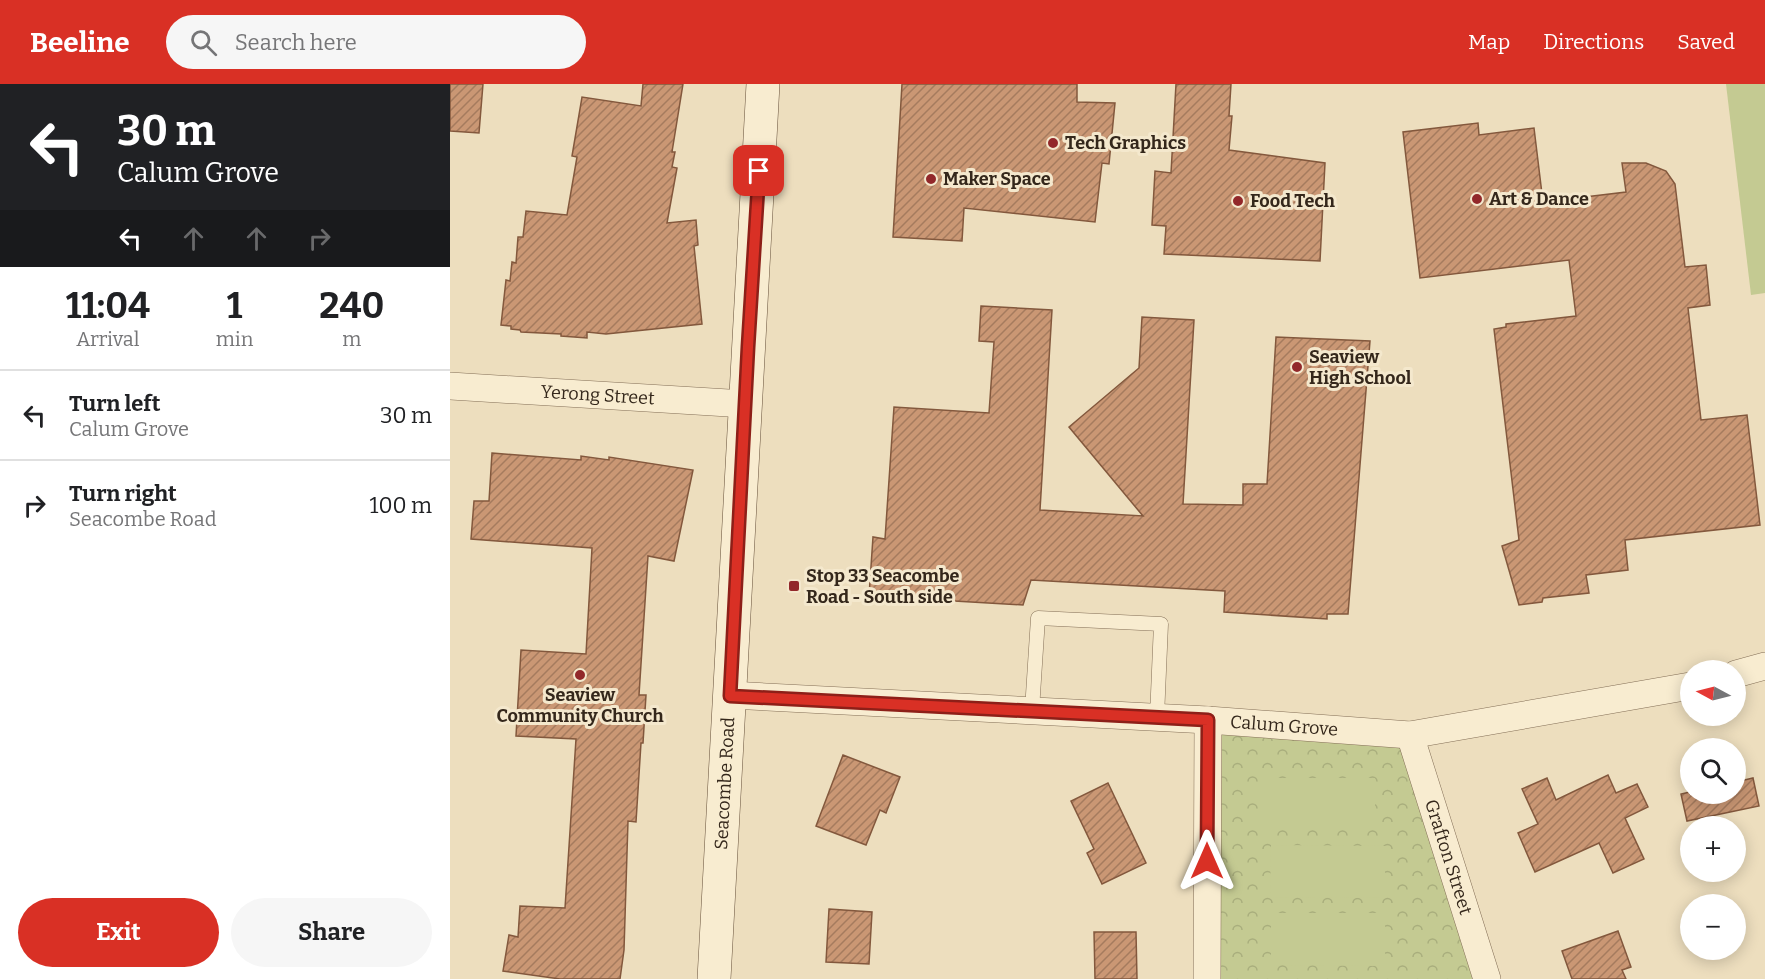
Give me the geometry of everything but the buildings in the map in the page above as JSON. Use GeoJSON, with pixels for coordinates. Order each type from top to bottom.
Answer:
{"type":"FeatureCollection","features":[{"type":"Feature","properties":{"kind":"main road","name":"Seacombe Road"},"geometry":{"type":"LineString","coordinates":[[714,979],[764,84]]}},
{"type":"Feature","properties":{"kind":"street","name":"Yerong Street"},"geometry":{"type":"LineString","coordinates":[[450,386],[745,404]]}},
{"type":"Feature","properties":{"kind":"street"},"geometry":{"type":"LineString","coordinates":[[1746,671],[1765,666]]}},
{"type":"Feature","properties":{"kind":"street","name":"Calum Grove"},"geometry":{"type":"LineString","coordinates":[[730,696],[1157,717],[1410,735],[1680,688]]}},
{"type":"Feature","properties":{"kind":"street"},"geometry":{"type":"LineString","coordinates":[[1207,979],[1208,720]]}},
{"type":"Feature","properties":{"kind":"street","name":"Grafton Street"},"geometry":{"type":"LineString","coordinates":[[1410,735],[1487,979]]}},
{"type":"Feature","properties":{"kind":"lane"},"geometry":{"type":"LineString","coordinates":[[1032,710],[1038,618],[1161,624],[1157,717]]}},
{"type":"Feature","properties":{"kind":"green space"},"geometry":{"type":"Polygon","coordinates":[[[1726,84],[1765,84],[1765,293],[1751,295],[1726,84]]]}},
{"type":"Feature","properties":{"kind":"green space"},"geometry":{"type":"Polygon","coordinates":[[[1214,730],[1403,744],[1478,979],[1214,979],[1214,730]]]}},
{"type":"Feature","properties":{"kind":"green space"},"geometry":{"type":"Polygon","coordinates":[[[1261,778],[1375,778],[1375,830],[1261,830],[1261,778]]]}},
{"type":"Feature","properties":{"kind":"green space"},"geometry":{"type":"Polygon","coordinates":[[[1271,845],[1385,846],[1385,898],[1270,897],[1271,845]]]}},
{"type":"Feature","properties":{"kind":"green space"},"geometry":{"type":"Polygon","coordinates":[[[1271,913],[1385,913],[1385,966],[1271,965],[1271,913]]]}},
{"type":"Feature","properties":{"kind":"place","name":"Tech Graphics"},"geometry":{"type":"Point","coordinates":[1053,143]}},
{"type":"Feature","properties":{"kind":"place","name":"Maker Space"},"geometry":{"type":"Point","coordinates":[931,179]}},
{"type":"Feature","properties":{"kind":"place","name":"Art & Dance"},"geometry":{"type":"Point","coordinates":[1477,199]}},
{"type":"Feature","properties":{"kind":"place","name":"Food Tech"},"geometry":{"type":"Point","coordinates":[1238,201]}},
{"type":"Feature","properties":{"kind":"place","name":"Seaview High School"},"geometry":{"type":"Point","coordinates":[1297,367]}},
{"type":"Feature","properties":{"kind":"place","name":"Stop 33 Seacombe Road - South side"},"geometry":{"type":"Point","coordinates":[794,586]}},
{"type":"Feature","properties":{"kind":"place","name":"Seaview Community Church"},"geometry":{"type":"Point","coordinates":[580,675]}},
{"type":"Feature","properties":{"kind":"route"},"geometry":{"type":"LineString","coordinates":[[759,171],[730,696],[1208,720],[1207,861]]}}]}
